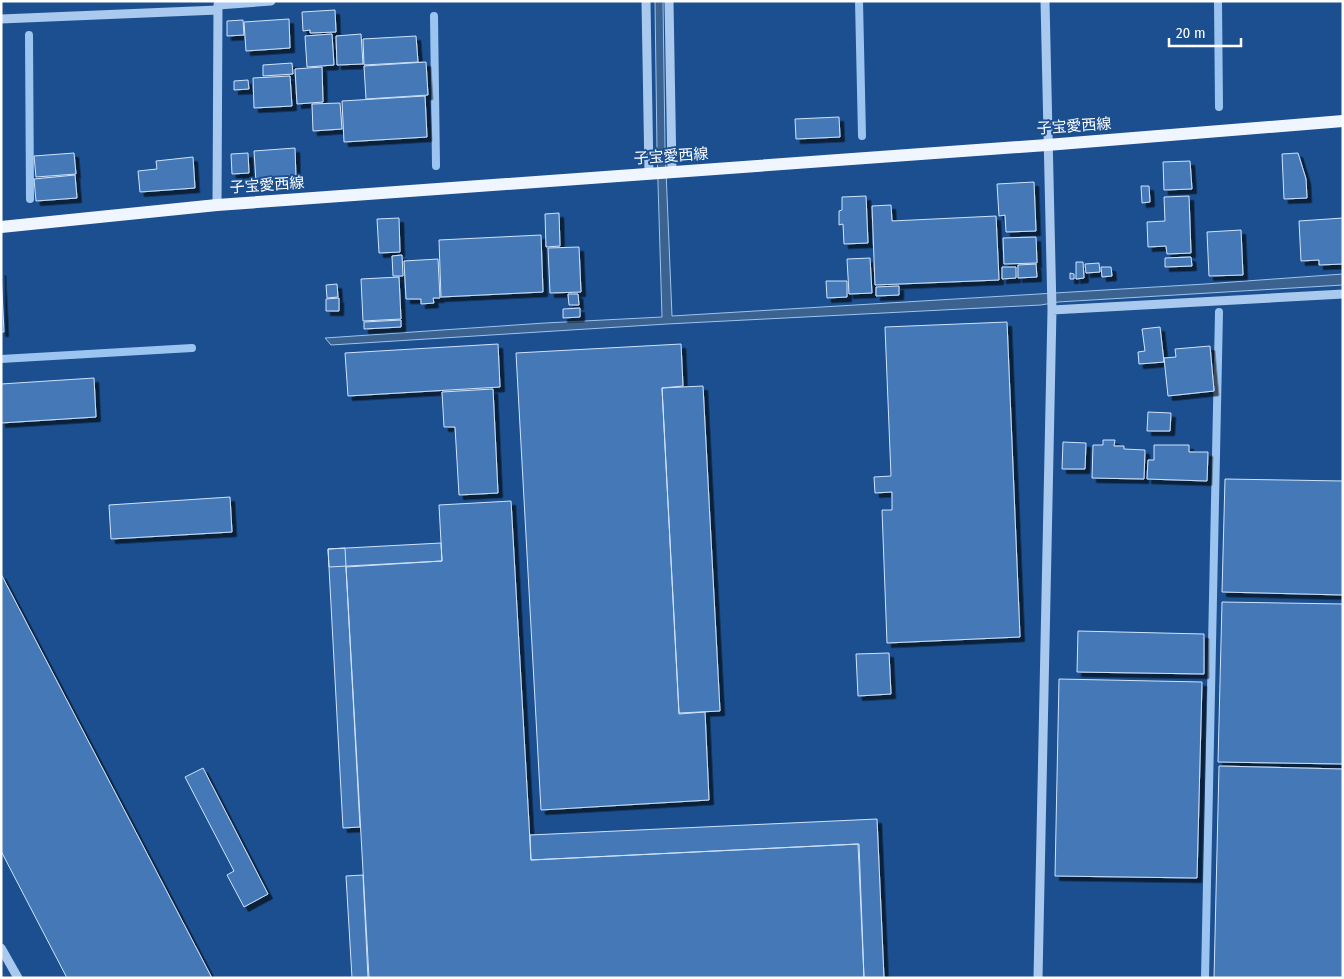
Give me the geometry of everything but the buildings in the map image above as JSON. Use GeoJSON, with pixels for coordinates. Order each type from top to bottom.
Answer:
{"type":"FeatureCollection","features":[{"type":"Feature","properties":{"kind":"main road","name":"子宝愛西線"},"geometry":{"type":"LineString","coordinates":[[1,227],[217,205],[1047,145],[1343,121]]}},
{"type":"Feature","properties":{"kind":"street"},"geometry":{"type":"LineString","coordinates":[[1,19],[271,1]]}},
{"type":"Feature","properties":{"kind":"street"},"geometry":{"type":"LineString","coordinates":[[646,1],[649,174]]}},
{"type":"Feature","properties":{"kind":"street"},"geometry":{"type":"LineString","coordinates":[[669,1],[672,172]]}},
{"type":"Feature","properties":{"kind":"street"},"geometry":{"type":"LineString","coordinates":[[1038,978],[1052,310],[1045,1]]}},
{"type":"Feature","properties":{"kind":"street"},"geometry":{"type":"LineString","coordinates":[[217,205],[222,5]]}},
{"type":"Feature","properties":{"kind":"street"},"geometry":{"type":"LineString","coordinates":[[1052,310],[1343,294]]}},
{"type":"Feature","properties":{"kind":"street"},"geometry":{"type":"LineString","coordinates":[[1,948],[18,978]]}},
{"type":"Feature","properties":{"kind":"water"},"geometry":{"type":"Polygon","coordinates":[[[655,1],[663,1],[665,146],[672,316],[1343,274],[1343,285],[1058,302],[1041,305],[667,324],[331,345],[325,338],[662,317],[655,1]]]}},
{"type":"Feature","properties":{"kind":"waterway"},"geometry":{"type":"LineString","coordinates":[[859,1],[862,136]]}},
{"type":"Feature","properties":{"kind":"waterway"},"geometry":{"type":"LineString","coordinates":[[1218,1],[1219,107]]}},
{"type":"Feature","properties":{"kind":"waterway"},"geometry":{"type":"LineString","coordinates":[[434,16],[436,166]]}},
{"type":"Feature","properties":{"kind":"waterway"},"geometry":{"type":"LineString","coordinates":[[29,35],[30,199]]}},
{"type":"Feature","properties":{"kind":"waterway"},"geometry":{"type":"LineString","coordinates":[[1205,978],[1219,312]]}},
{"type":"Feature","properties":{"kind":"waterway"},"geometry":{"type":"LineString","coordinates":[[1,359],[192,348]]}}]}
